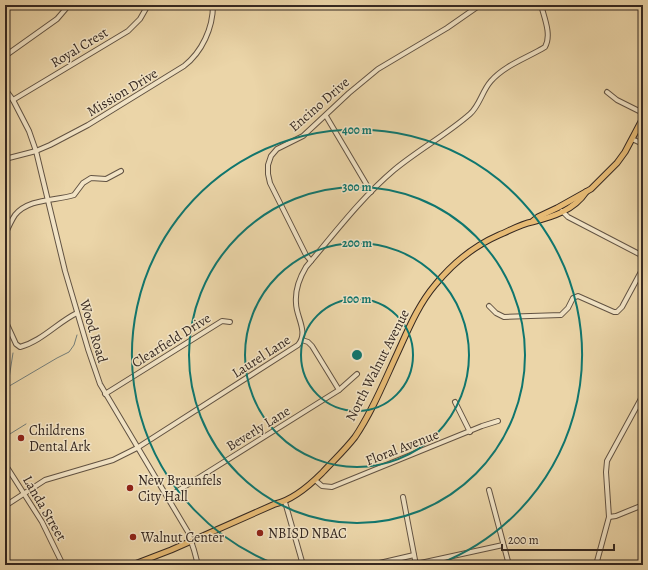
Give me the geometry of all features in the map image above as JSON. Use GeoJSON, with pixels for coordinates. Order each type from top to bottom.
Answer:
{"type":"FeatureCollection","features":[{"type":"Feature","properties":{"kind":"main road","name":"North Walnut Avenue"},"geometry":{"type":"LineString","coordinates":[[532,222],[538,216],[557,208],[586,192],[608,173],[617,163],[643,118]]}},
{"type":"Feature","properties":{"kind":"main road","name":"North Walnut Avenue"},"geometry":{"type":"LineString","coordinates":[[132,565],[192,542],[275,504],[285,502],[315,480],[347,446],[360,428],[374,403],[414,319],[435,285],[456,263],[472,251],[500,235],[532,222],[544,220],[562,212],[579,202],[586,192]]}},
{"type":"Feature","properties":{"kind":"street"},"geometry":{"type":"LineString","coordinates":[[5,56],[57,19],[69,5]]}},
{"type":"Feature","properties":{"kind":"street","name":"Royal Crest"},"geometry":{"type":"LineString","coordinates":[[13,100],[128,31],[140,19],[148,5]]}},
{"type":"Feature","properties":{"kind":"street","name":"Mission Drive"},"geometry":{"type":"LineString","coordinates":[[5,159],[36,152],[88,125],[171,75],[188,63],[197,53],[206,36],[212,18],[213,5]]}},
{"type":"Feature","properties":{"kind":"street","name":"Encino Drive"},"geometry":{"type":"LineString","coordinates":[[311,261],[300,244],[270,183],[268,165],[273,152],[300,138],[326,116],[349,93],[378,69],[447,28],[480,5]]}},
{"type":"Feature","properties":{"kind":"street","name":"Laurel Lane"},"geometry":{"type":"LineString","coordinates":[[5,506],[45,480],[113,460],[138,448],[294,348],[302,340],[303,330],[297,311],[296,298],[302,275],[311,261],[371,192],[403,163],[470,114],[481,100],[489,84],[496,76],[510,66],[545,47],[548,42],[548,35],[541,5]]}},
{"type":"Feature","properties":{"kind":"street","name":"Wood Road"},"geometry":{"type":"LineString","coordinates":[[5,89],[13,100],[29,131],[36,152],[65,271],[93,365],[105,394],[188,532],[198,565]]}},
{"type":"Feature","properties":{"kind":"street"},"geometry":{"type":"LineString","coordinates":[[608,92],[617,100],[643,113]]}},
{"type":"Feature","properties":{"kind":"street"},"geometry":{"type":"LineString","coordinates":[[326,116],[371,192]]}},
{"type":"Feature","properties":{"kind":"street"},"geometry":{"type":"LineString","coordinates":[[632,139],[643,144]]}},
{"type":"Feature","properties":{"kind":"street"},"geometry":{"type":"LineString","coordinates":[[5,234],[18,212],[30,205],[42,201],[74,195],[81,185],[91,178],[106,179],[121,171]]}},
{"type":"Feature","properties":{"kind":"street"},"geometry":{"type":"LineString","coordinates":[[562,212],[568,217],[643,256]]}},
{"type":"Feature","properties":{"kind":"street"},"geometry":{"type":"LineString","coordinates":[[489,306],[496,313],[504,317],[561,315],[568,308],[573,298],[578,296],[617,312],[622,307],[643,268]]}},
{"type":"Feature","properties":{"kind":"street"},"geometry":{"type":"LineString","coordinates":[[5,320],[16,344],[20,347],[53,330],[70,316],[77,313]]}},
{"type":"Feature","properties":{"kind":"street","name":"Clearfield Drive"},"geometry":{"type":"LineString","coordinates":[[105,394],[222,321],[230,322]]}},
{"type":"Feature","properties":{"kind":"street"},"geometry":{"type":"LineString","coordinates":[[302,340],[308,342],[312,346],[338,390]]}},
{"type":"Feature","properties":{"kind":"street","name":"Beverly Lane"},"geometry":{"type":"LineString","coordinates":[[168,497],[338,390],[357,374]]}},
{"type":"Feature","properties":{"kind":"street"},"geometry":{"type":"LineString","coordinates":[[596,565],[609,517],[606,472],[607,461],[643,396]]}},
{"type":"Feature","properties":{"kind":"street"},"geometry":{"type":"LineString","coordinates":[[455,402],[470,432]]}},
{"type":"Feature","properties":{"kind":"street","name":"Floral Avenue"},"geometry":{"type":"LineString","coordinates":[[315,480],[322,486],[332,487],[498,421]]}},
{"type":"Feature","properties":{"kind":"street","name":"Landa Street"},"geometry":{"type":"LineString","coordinates":[[5,464],[25,493],[47,530],[63,565]]}},
{"type":"Feature","properties":{"kind":"street"},"geometry":{"type":"LineString","coordinates":[[489,490],[509,565]]}},
{"type":"Feature","properties":{"kind":"street"},"geometry":{"type":"LineString","coordinates":[[403,498],[416,564],[503,545]]}},
{"type":"Feature","properties":{"kind":"street"},"geometry":{"type":"LineString","coordinates":[[285,502],[302,565]]}},
{"type":"Feature","properties":{"kind":"street"},"geometry":{"type":"LineString","coordinates":[[609,517],[616,516],[643,505]]}},
{"type":"Feature","properties":{"kind":"street"},"geometry":{"type":"LineString","coordinates":[[370,565],[414,556]]}},
{"type":"Feature","properties":{"kind":"waterway"},"geometry":{"type":"LineString","coordinates":[[6,388],[69,352],[74,345],[77,335]]}},
{"type":"Feature","properties":{"kind":"waterway"},"geometry":{"type":"LineString","coordinates":[[5,388],[8,385],[13,353]]}},
{"type":"Feature","properties":{"kind":"waterway"},"geometry":{"type":"LineString","coordinates":[[5,437],[26,424]]}},
{"type":"Feature","properties":{"kind":"place","name":"Childrens Dental Ark"},"geometry":{"type":"Point","coordinates":[21,438]}},
{"type":"Feature","properties":{"kind":"place","name":"New Braunfels City Hall"},"geometry":{"type":"Point","coordinates":[130,488]}},
{"type":"Feature","properties":{"kind":"place","name":"NBISD NBAC"},"geometry":{"type":"Point","coordinates":[260,533]}},
{"type":"Feature","properties":{"kind":"place","name":"Walnut Center"},"geometry":{"type":"Point","coordinates":[133,537]}}]}
